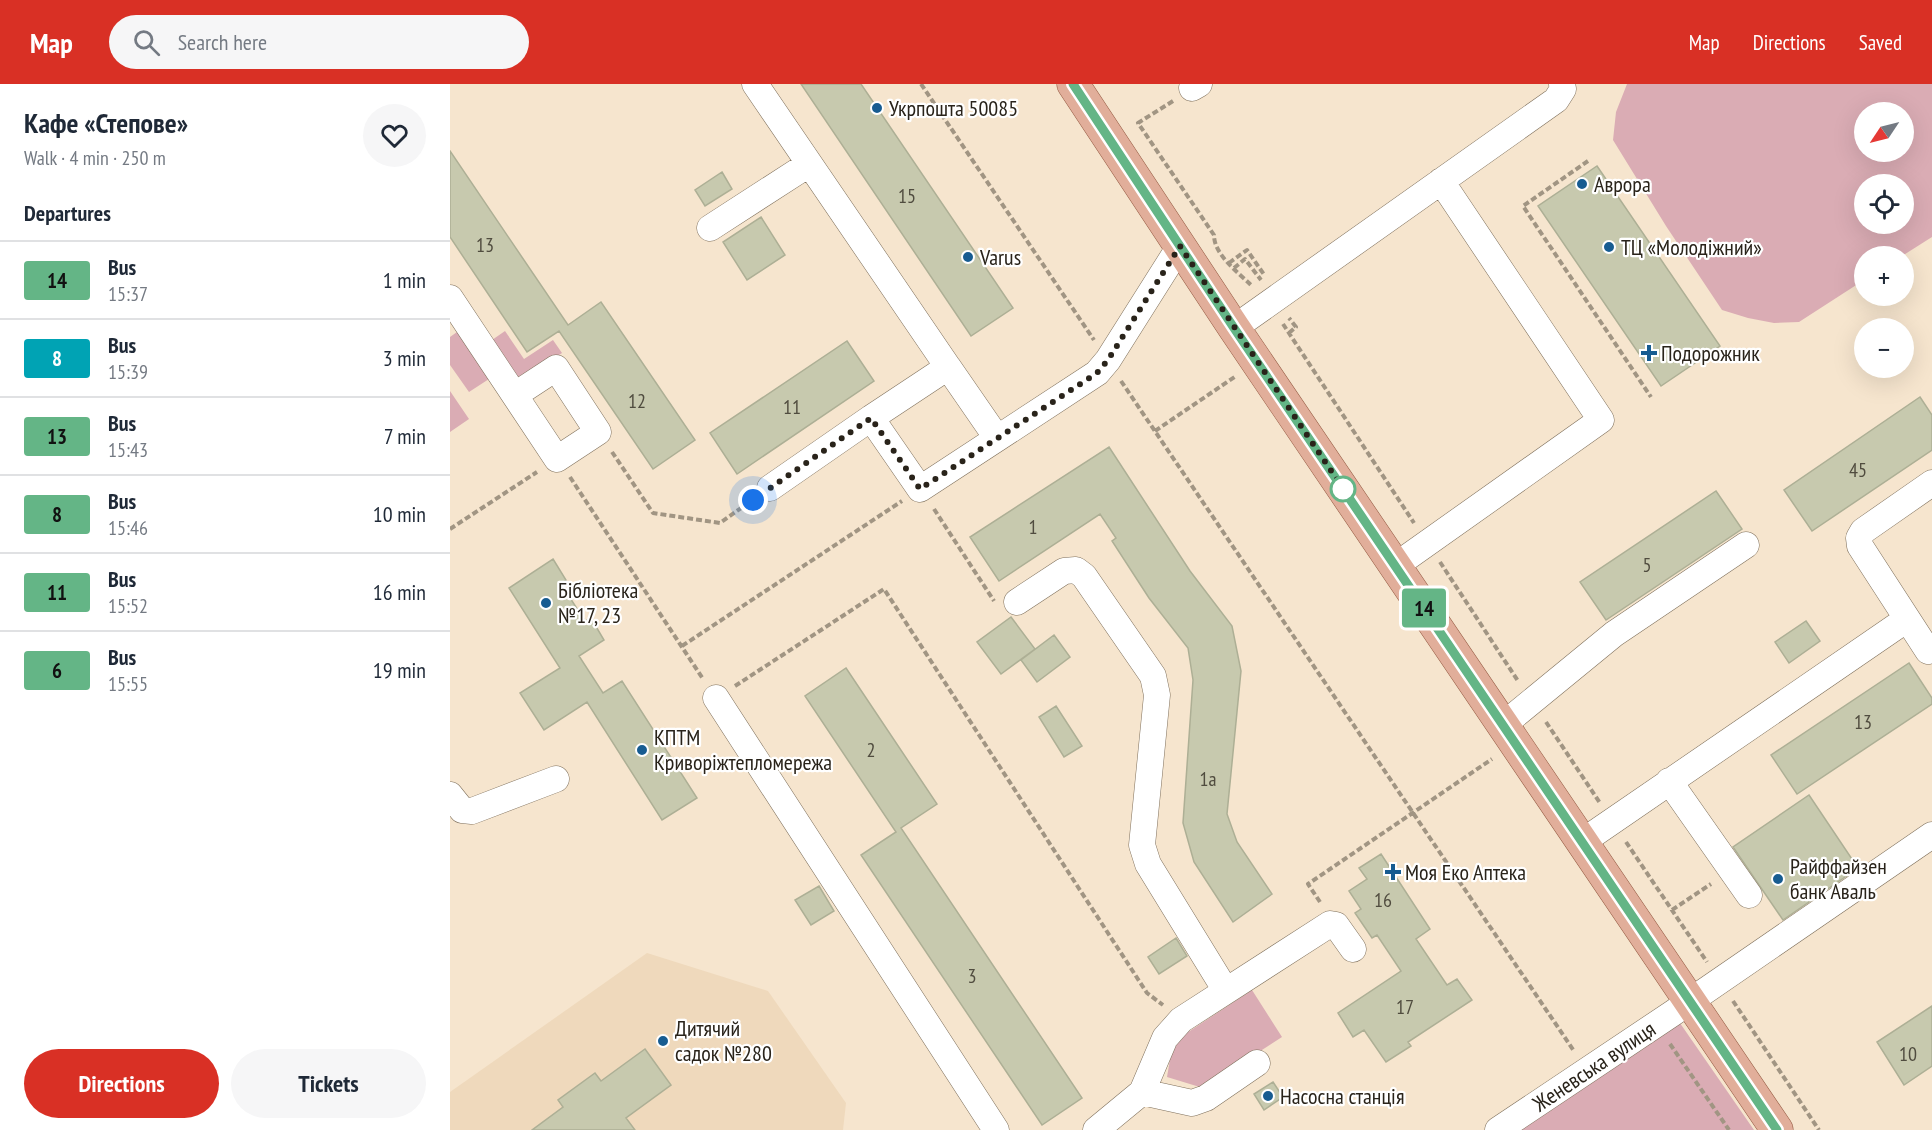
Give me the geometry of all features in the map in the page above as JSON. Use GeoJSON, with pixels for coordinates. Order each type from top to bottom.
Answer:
{"type":"FeatureCollection","features":[{"type":"Feature","properties":{"kind":"main road"},"geometry":{"type":"LineString","coordinates":[[1073,84],[1234,328],[1777,1130]]}},
{"type":"Feature","properties":{"kind":"street"},"geometry":{"type":"LineString","coordinates":[[755,84],[997,438]]}},
{"type":"Feature","properties":{"kind":"street"},"geometry":{"type":"LineString","coordinates":[[1234,328],[1556,100],[1563,89],[1562,84]]}},
{"type":"Feature","properties":{"kind":"street"},"geometry":{"type":"LineString","coordinates":[[710,228],[809,164]]}},
{"type":"Feature","properties":{"kind":"street"},"geometry":{"type":"LineString","coordinates":[[1395,566],[1601,420],[1441,181]]}},
{"type":"Feature","properties":{"kind":"street"},"geometry":{"type":"LineString","coordinates":[[871,418],[920,489],[1097,373],[1108,360],[1180,246]]}},
{"type":"Feature","properties":{"kind":"street"},"geometry":{"type":"LineString","coordinates":[[450,298],[557,459],[598,432],[556,368],[515,395]]}},
{"type":"Feature","properties":{"kind":"street"},"geometry":{"type":"LineString","coordinates":[[770,488],[948,367]]}},
{"type":"Feature","properties":{"kind":"street"},"geometry":{"type":"LineString","coordinates":[[1931,654],[1860,546],[1859,538],[1863,531],[1932,483]]}},
{"type":"Feature","properties":{"kind":"street"},"geometry":{"type":"LineString","coordinates":[[1509,734],[1533,702],[1614,634],[1746,545]]}},
{"type":"Feature","properties":{"kind":"street"},"geometry":{"type":"LineString","coordinates":[[1017,603],[1064,571],[1076,570],[1084,576],[1153,676],[1157,695],[1142,844],[1148,864],[1226,991]]}},
{"type":"Feature","properties":{"kind":"street"},"geometry":{"type":"LineString","coordinates":[[1582,842],[1907,619]]}},
{"type":"Feature","properties":{"kind":"street"},"geometry":{"type":"LineString","coordinates":[[716,698],[996,1130]]}},
{"type":"Feature","properties":{"kind":"street"},"geometry":{"type":"LineString","coordinates":[[451,800],[462,810],[472,811],[556,779]]}},
{"type":"Feature","properties":{"kind":"street"},"geometry":{"type":"LineString","coordinates":[[1669,781],[1749,895]]}},
{"type":"Feature","properties":{"kind":"street","name":"Женевська вулиця"},"geometry":{"type":"LineString","coordinates":[[1498,1130],[1932,835]]}},
{"type":"Feature","properties":{"kind":"street"},"geometry":{"type":"LineString","coordinates":[[1096,1130],[1142,1092],[1165,1038],[1181,1020],[1333,923],[1353,949]]}},
{"type":"Feature","properties":{"kind":"street"},"geometry":{"type":"LineString","coordinates":[[1142,1092],[1192,1103],[1206,1098],[1257,1063]]}},
{"type":"Feature","properties":{"kind":"path"},"geometry":{"type":"LineString","coordinates":[[921,84],[1587,1070]]}},
{"type":"Feature","properties":{"kind":"path"},"geometry":{"type":"LineString","coordinates":[[1196,86],[1138,123],[1214,235],[1214,242],[1229,263],[1274,299]]}},
{"type":"Feature","properties":{"kind":"path"},"geometry":{"type":"LineString","coordinates":[[1588,161],[1523,206],[1651,397]]}},
{"type":"Feature","properties":{"kind":"path"},"geometry":{"type":"LineString","coordinates":[[1229,263],[1247,250],[1274,299],[1288,333],[1819,1130]]}},
{"type":"Feature","properties":{"kind":"path"},"geometry":{"type":"LineString","coordinates":[[1234,268],[1245,259]]}},
{"type":"Feature","properties":{"kind":"path"},"geometry":{"type":"LineString","coordinates":[[1288,333],[1296,327]]}},
{"type":"Feature","properties":{"kind":"path"},"geometry":{"type":"LineString","coordinates":[[1155,431],[1242,371]]}},
{"type":"Feature","properties":{"kind":"path"},"geometry":{"type":"LineString","coordinates":[[598,432],[653,513],[720,523],[770,488]]}},
{"type":"Feature","properties":{"kind":"path"},"geometry":{"type":"LineString","coordinates":[[450,529],[557,459],[716,698],[884,589],[1147,993],[1181,1020]]}},
{"type":"Feature","properties":{"kind":"path"},"geometry":{"type":"LineString","coordinates":[[682,646],[920,489],[994,602],[1017,603]]}},
{"type":"Feature","properties":{"kind":"path"},"geometry":{"type":"LineString","coordinates":[[1333,923],[1308,884],[1412,812],[1509,734]]}},
{"type":"Feature","properties":{"kind":"path"},"geometry":{"type":"LineString","coordinates":[[1672,910],[1732,870]]}},
{"type":"Feature","properties":{"kind":"path"},"geometry":{"type":"LineString","coordinates":[[1657,1024],[1729,1130]]}},
{"type":"Feature","properties":{"kind":"shaded area"},"geometry":{"type":"Polygon","coordinates":[[[1627,84],[1932,84],[1932,237],[1914,248],[1914,246],[1854,246],[1854,286],[1799,322],[1774,323],[1748,318],[1722,310],[1666,226],[1613,140],[1616,112],[1627,84]]]}},
{"type":"Feature","properties":{"kind":"shaded area"},"geometry":{"type":"Polygon","coordinates":[[[505,331],[524,359],[553,340],[562,353],[519,381],[492,340],[505,331]]]}},
{"type":"Feature","properties":{"kind":"shaded area"},"geometry":{"type":"Polygon","coordinates":[[[457,332],[489,379],[469,392],[450,365],[450,337],[457,332]]]}},
{"type":"Feature","properties":{"kind":"shaded area"},"geometry":{"type":"Polygon","coordinates":[[[450,391],[469,419],[450,432],[450,391]]]}},
{"type":"Feature","properties":{"kind":"shaded area","name":"Дитячий садок №280"},"geometry":{"type":"Polygon","coordinates":[[[647,953],[768,991],[846,1103],[843,1130],[450,1130],[450,1092],[647,953]]]}},
{"type":"Feature","properties":{"kind":"shaded area"},"geometry":{"type":"Polygon","coordinates":[[[1252,990],[1282,1037],[1203,1088],[1167,1077],[1173,1042],[1252,990]]]}},
{"type":"Feature","properties":{"kind":"shaded area"},"geometry":{"type":"Polygon","coordinates":[[[1673,1013],[1754,1130],[1498,1130],[1673,1013]]]}},
{"type":"Feature","properties":{"kind":"building"},"geometry":{"type":"Polygon","coordinates":[[[801,84],[861,84],[1013,308],[971,336],[801,84]]]}},
{"type":"Feature","properties":{"kind":"building"},"geometry":{"type":"Polygon","coordinates":[[[450,151],[568,325],[601,302],[695,440],[653,469],[559,331],[527,352],[450,237],[450,151]]]}},
{"type":"Feature","properties":{"kind":"building","name":"ТЦ «Молодіжний»"},"geometry":{"type":"Polygon","coordinates":[[[1597,166],[1720,346],[1661,386],[1538,206],[1597,166]]]}},
{"type":"Feature","properties":{"kind":"building"},"geometry":{"type":"Polygon","coordinates":[[[722,172],[732,189],[705,206],[695,190],[722,172]]]}},
{"type":"Feature","properties":{"kind":"building"},"geometry":{"type":"Polygon","coordinates":[[[761,217],[785,255],[747,280],[723,242],[761,217]]]}},
{"type":"Feature","properties":{"kind":"building"},"geometry":{"type":"Polygon","coordinates":[[[847,341],[874,381],[737,474],[710,433],[847,341]]]}},
{"type":"Feature","properties":{"kind":"building"},"geometry":{"type":"Polygon","coordinates":[[[1920,397],[1932,415],[1932,450],[1812,531],[1784,490],[1920,397]]]}},
{"type":"Feature","properties":{"kind":"building"},"geometry":{"type":"Polygon","coordinates":[[[1109,447],[1190,571],[1232,626],[1241,671],[1227,814],[1237,842],[1272,894],[1233,922],[1194,862],[1183,823],[1193,680],[1188,648],[1149,598],[1112,541],[1116,538],[1100,514],[999,581],[970,537],[1109,447]]]}},
{"type":"Feature","properties":{"kind":"building"},"geometry":{"type":"Polygon","coordinates":[[[1716,491],[1742,529],[1606,620],[1580,582],[1716,491]]]}},
{"type":"Feature","properties":{"kind":"building"},"geometry":{"type":"Polygon","coordinates":[[[553,559],[566,580],[561,584],[585,621],[591,618],[604,640],[579,656],[603,693],[622,681],[697,798],[662,820],[587,702],[544,730],[520,693],[560,668],[509,588],[553,559]]]}},
{"type":"Feature","properties":{"kind":"building"},"geometry":{"type":"Polygon","coordinates":[[[1011,617],[1035,649],[1001,674],[977,642],[1011,617]]]}},
{"type":"Feature","properties":{"kind":"building"},"geometry":{"type":"Polygon","coordinates":[[[1806,621],[1820,641],[1789,663],[1775,642],[1806,621]]]}},
{"type":"Feature","properties":{"kind":"building"},"geometry":{"type":"Polygon","coordinates":[[[1054,635],[1070,657],[1037,682],[1021,660],[1054,635]]]}},
{"type":"Feature","properties":{"kind":"building"},"geometry":{"type":"Polygon","coordinates":[[[1909,663],[1932,698],[1932,704],[1797,794],[1771,755],[1909,663]]]}},
{"type":"Feature","properties":{"kind":"building"},"geometry":{"type":"Polygon","coordinates":[[[846,668],[937,804],[901,828],[1082,1098],[1042,1125],[861,855],[896,832],[805,696],[846,668]]]}},
{"type":"Feature","properties":{"kind":"building"},"geometry":{"type":"Polygon","coordinates":[[[1056,706],[1082,746],[1064,757],[1039,717],[1056,706]]]}},
{"type":"Feature","properties":{"kind":"building"},"geometry":{"type":"Polygon","coordinates":[[[1809,795],[1858,868],[1783,920],[1733,847],[1809,795]]]}},
{"type":"Feature","properties":{"kind":"building"},"geometry":{"type":"Polygon","coordinates":[[[1381,854],[1430,929],[1416,939],[1447,985],[1457,979],[1472,1000],[1408,1042],[1411,1046],[1386,1062],[1364,1030],[1353,1037],[1338,1013],[1401,971],[1377,935],[1372,938],[1355,913],[1361,909],[1349,891],[1367,879],[1359,868],[1381,854]]]}},
{"type":"Feature","properties":{"kind":"building"},"geometry":{"type":"Polygon","coordinates":[[[819,886],[834,911],[811,925],[795,900],[819,886]]]}},
{"type":"Feature","properties":{"kind":"building"},"geometry":{"type":"Polygon","coordinates":[[[1176,938],[1187,956],[1159,974],[1148,957],[1176,938]]]}},
{"type":"Feature","properties":{"kind":"building"},"geometry":{"type":"Polygon","coordinates":[[[1932,1006],[1932,1066],[1904,1085],[1877,1042],[1932,1006]]]}},
{"type":"Feature","properties":{"kind":"building"},"geometry":{"type":"Polygon","coordinates":[[[645,1049],[671,1085],[626,1118],[635,1130],[532,1130],[563,1107],[558,1100],[595,1073],[601,1081],[645,1049]]]}},
{"type":"Feature","properties":{"kind":"building","name":"Насосна станція"},"geometry":{"type":"Polygon","coordinates":[[[1273,1082],[1283,1097],[1264,1110],[1254,1094],[1273,1082]]]}},
{"type":"Feature","properties":{"kind":"bus line","name":"14"},"geometry":{"type":"LineString","coordinates":[[1073,84],[1234,328],[1777,1130]]}},
{"type":"Feature","properties":{"kind":"place","name":"Укрпошта 50085"},"geometry":{"type":"Point","coordinates":[877,108]}},
{"type":"Feature","properties":{"kind":"place","name":"Аврора"},"geometry":{"type":"Point","coordinates":[1582,184]}},
{"type":"Feature","properties":{"kind":"place","name":"ТЦ «Молодіжний»"},"geometry":{"type":"Point","coordinates":[1609,247]}},
{"type":"Feature","properties":{"kind":"place","name":"Varus"},"geometry":{"type":"Point","coordinates":[968,257]}},
{"type":"Feature","properties":{"kind":"place","name":"Подорожник"},"geometry":{"type":"Point","coordinates":[1649,353]}},
{"type":"Feature","properties":{"kind":"place","name":"Бібліотека №17, 23"},"geometry":{"type":"Point","coordinates":[546,603]}},
{"type":"Feature","properties":{"kind":"place","name":"КПТМ Криворіжтепломережа"},"geometry":{"type":"Point","coordinates":[642,750]}},
{"type":"Feature","properties":{"kind":"place","name":"Моя Еко Аптека"},"geometry":{"type":"Point","coordinates":[1393,872]}},
{"type":"Feature","properties":{"kind":"place","name":"Райффайзен банк Аваль"},"geometry":{"type":"Point","coordinates":[1778,879]}},
{"type":"Feature","properties":{"kind":"place","name":"Дитячий садок №280"},"geometry":{"type":"Point","coordinates":[663,1041]}},
{"type":"Feature","properties":{"kind":"place","name":"Насосна станція"},"geometry":{"type":"Point","coordinates":[1268,1096]}},
{"type":"Feature","properties":{"kind":"route"},"geometry":{"type":"LineString","coordinates":[[753,500],[871,418],[920,489],[1097,373],[1108,360],[1180,246],[1343,489]]}}]}
